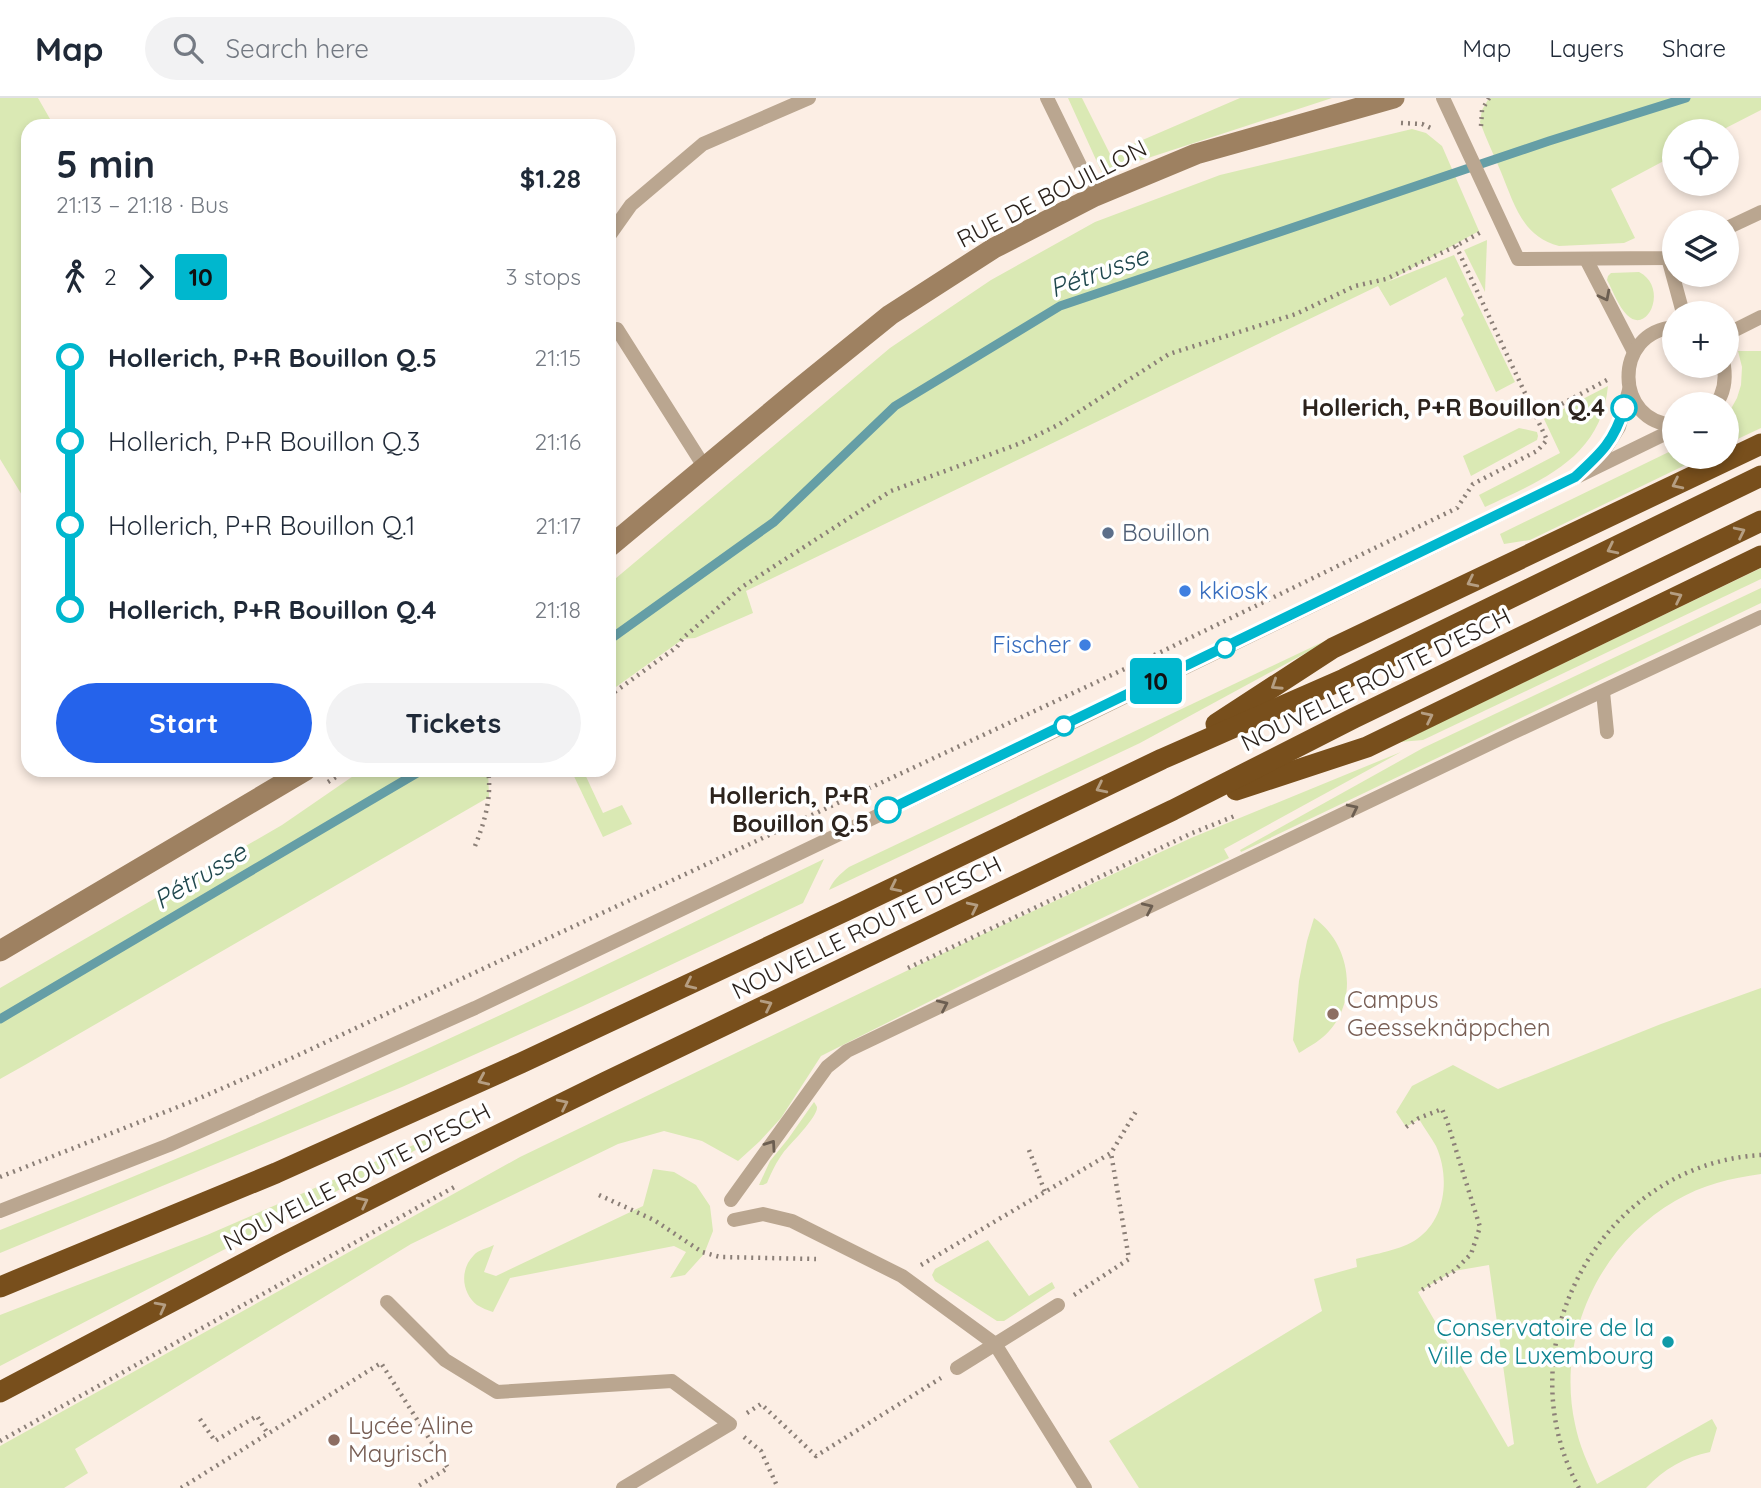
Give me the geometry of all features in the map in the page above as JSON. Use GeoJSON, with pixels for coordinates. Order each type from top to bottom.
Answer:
{"type":"FeatureCollection","features":[{"type":"Feature","properties":{"kind":"highway"},"geometry":{"type":"LineString","coordinates":[[1162,759],[1333,648],[1761,444]]}},
{"type":"Feature","properties":{"kind":"highway","name":"NOUVELLE ROUTE D'ESCH"},"geometry":{"type":"LineString","coordinates":[[0,1287],[276,1173],[521,1063],[1162,759],[1344,679],[1761,476]]}},
{"type":"Feature","properties":{"kind":"highway","name":"NOUVELLE ROUTE D'ESCH"},"geometry":{"type":"LineString","coordinates":[[0,1392],[279,1245],[496,1136],[1173,810],[1354,718],[1761,521]]}},
{"type":"Feature","properties":{"kind":"highway"},"geometry":{"type":"LineString","coordinates":[[1173,810],[1367,747],[1761,556]]}},
{"type":"Feature","properties":{"kind":"highway"},"geometry":{"type":"LineString","coordinates":[[0,1408],[101,1338]]}},
{"type":"Feature","properties":{"kind":"street","name":"RUE DE BOUILLON"},"geometry":{"type":"LineString","coordinates":[[616,541],[890,315],[994,248],[1094,196],[1196,154],[1394,98]]}},
{"type":"Feature","properties":{"kind":"street"},"geometry":{"type":"LineString","coordinates":[[0,951],[294,777]]}},
{"type":"Feature","properties":{"kind":"lane"},"geometry":{"type":"LineString","coordinates":[[616,226],[631,205],[703,145],[809,98]]}},
{"type":"Feature","properties":{"kind":"lane"},"geometry":{"type":"LineString","coordinates":[[1047,98],[1094,196]]}},
{"type":"Feature","properties":{"kind":"lane"},"geometry":{"type":"LineString","coordinates":[[1443,98],[1518,259],[1662,256]]}},
{"type":"Feature","properties":{"kind":"lane"},"geometry":{"type":"LineString","coordinates":[[1739,222],[1761,212]]}},
{"type":"Feature","properties":{"kind":"lane"},"geometry":{"type":"LineString","coordinates":[[1586,259],[1634,352]]}},
{"type":"Feature","properties":{"kind":"lane"},"geometry":{"type":"LineString","coordinates":[[1739,328],[1761,317]]}},
{"type":"Feature","properties":{"kind":"lane"},"geometry":{"type":"LineString","coordinates":[[1662,330],[1643,340],[1634,352],[1627,374],[1629,390],[1635,403],[1644,414],[1662,423]]}},
{"type":"Feature","properties":{"kind":"lane"},"geometry":{"type":"LineString","coordinates":[[616,336],[705,468]]}},
{"type":"Feature","properties":{"kind":"lane"},"geometry":{"type":"LineString","coordinates":[[1575,477],[1604,451],[1619,427],[1629,390]]}},
{"type":"Feature","properties":{"kind":"lane"},"geometry":{"type":"LineString","coordinates":[[0,1211],[169,1145],[475,1008],[1045,736],[1662,434]]}},
{"type":"Feature","properties":{"kind":"lane"},"geometry":{"type":"LineString","coordinates":[[732,1200],[827,1068],[847,1051],[1510,734],[1754,623],[1761,617]]}},
{"type":"Feature","properties":{"kind":"lane"},"geometry":{"type":"LineString","coordinates":[[1603,692],[1607,732]]}},
{"type":"Feature","properties":{"kind":"lane"},"geometry":{"type":"LineString","coordinates":[[734,1220],[763,1214],[792,1221],[902,1276],[995,1344],[1085,1488]]}},
{"type":"Feature","properties":{"kind":"lane"},"geometry":{"type":"LineString","coordinates":[[387,1303],[445,1360],[497,1392],[672,1381],[730,1424],[623,1488]]}},
{"type":"Feature","properties":{"kind":"lane"},"geometry":{"type":"LineString","coordinates":[[957,1368],[1058,1305]]}},
{"type":"Feature","properties":{"kind":"path"},"geometry":{"type":"LineString","coordinates":[[1483,135],[1480,122],[1482,110],[1489,98]]}},
{"type":"Feature","properties":{"kind":"path"},"geometry":{"type":"LineString","coordinates":[[1395,125],[1422,124],[1441,137]]}},
{"type":"Feature","properties":{"kind":"path"},"geometry":{"type":"LineString","coordinates":[[616,691],[677,647],[683,638],[742,587],[891,491],[1021,443],[1046,431],[1169,354],[1296,314],[1354,286],[1385,279],[1483,232],[1479,220]]}},
{"type":"Feature","properties":{"kind":"path"},"geometry":{"type":"LineString","coordinates":[[0,1177],[193,1101],[294,1057],[1163,651],[1457,508],[1473,484],[1537,451],[1547,440],[1456,246]]}},
{"type":"Feature","properties":{"kind":"path"},"geometry":{"type":"LineString","coordinates":[[1537,417],[1607,380],[1627,374]]}},
{"type":"Feature","properties":{"kind":"path"},"geometry":{"type":"LineString","coordinates":[[475,846],[485,821],[489,797],[488,777]]}},
{"type":"Feature","properties":{"kind":"path"},"geometry":{"type":"LineString","coordinates":[[904,970],[1177,840],[1240,813]]}},
{"type":"Feature","properties":{"kind":"path"},"geometry":{"type":"LineString","coordinates":[[902,1276],[1111,1153],[1138,1108]]}},
{"type":"Feature","properties":{"kind":"path"},"geometry":{"type":"LineString","coordinates":[[1406,1127],[1419,1118],[1442,1109],[1480,1227],[1471,1254],[1454,1270],[1418,1292]]}},
{"type":"Feature","properties":{"kind":"path"},"geometry":{"type":"LineString","coordinates":[[1028,1150],[1045,1192]]}},
{"type":"Feature","properties":{"kind":"path"},"geometry":{"type":"LineString","coordinates":[[1058,1305],[1129,1259],[1111,1153]]}},
{"type":"Feature","properties":{"kind":"path"},"geometry":{"type":"LineString","coordinates":[[1579,1488],[1564,1453],[1552,1393],[1558,1331],[1579,1273],[1616,1223],[1639,1202],[1665,1185],[1693,1171],[1723,1161],[1761,1155]]}},
{"type":"Feature","properties":{"kind":"path"},"geometry":{"type":"LineString","coordinates":[[0,1441],[457,1186]]}},
{"type":"Feature","properties":{"kind":"path"},"geometry":{"type":"LineString","coordinates":[[598,1195],[654,1220],[702,1252],[720,1257],[819,1259]]}},
{"type":"Feature","properties":{"kind":"path"},"geometry":{"type":"LineString","coordinates":[[181,1488],[381,1363],[448,1468],[415,1488]]}},
{"type":"Feature","properties":{"kind":"path"},"geometry":{"type":"LineString","coordinates":[[778,1488],[761,1451],[730,1424],[761,1404],[816,1456],[957,1368]]}},
{"type":"Feature","properties":{"kind":"path"},"geometry":{"type":"LineString","coordinates":[[200,1419],[215,1441],[257,1416],[268,1434]]}},
{"type":"Feature","properties":{"kind":"green space"},"geometry":{"type":"Polygon","coordinates":[[[0,98],[38,98],[50,119],[21,119],[21,494],[0,459],[0,98]]]}},
{"type":"Feature","properties":{"kind":"green space"},"geometry":{"type":"Polygon","coordinates":[[[1068,98],[1082,98],[1110,154],[1240,98],[1332,98],[1102,173],[1068,98]]]}},
{"type":"Feature","properties":{"kind":"green space"},"geometry":{"type":"Polygon","coordinates":[[[1489,98],[1761,98],[1761,110],[1739,121],[1739,119],[1662,119],[1662,162],[1611,189],[1635,238],[1624,243],[1559,246],[1536,235],[1515,207],[1480,122],[1482,110],[1489,98]]]}},
{"type":"Feature","properties":{"kind":"green space"},"geometry":{"type":"Polygon","coordinates":[[[1412,129],[1426,133],[1442,146],[1479,231],[1387,282],[1454,255],[1515,382],[1496,392],[1461,318],[1464,315],[1446,277],[1390,306],[1378,286],[746,591],[753,613],[695,638],[683,639],[616,687],[616,578],[890,348],[991,280],[1095,222],[1220,175],[1412,129]]]}},
{"type":"Feature","properties":{"kind":"green space"},"geometry":{"type":"Polygon","coordinates":[[[1487,240],[1485,292],[1464,250],[1487,240]]]}},
{"type":"Feature","properties":{"kind":"green space"},"geometry":{"type":"Polygon","coordinates":[[[1639,272],[1648,279],[1654,298],[1648,315],[1635,320],[1621,307],[1607,280],[1611,273],[1639,272]]]}},
{"type":"Feature","properties":{"kind":"green space"},"geometry":{"type":"Polygon","coordinates":[[[1739,351],[1761,351],[1761,428],[1739,438],[1739,392],[1742,367],[1739,351]]]}},
{"type":"Feature","properties":{"kind":"green space"},"geometry":{"type":"Polygon","coordinates":[[[1608,386],[1603,411],[1594,431],[1581,449],[1547,476],[1485,507],[1479,495],[1560,453],[1544,419],[1608,386]]]}},
{"type":"Feature","properties":{"kind":"green space"},"geometry":{"type":"Polygon","coordinates":[[[1519,428],[1537,432],[1537,440],[1471,476],[1463,456],[1519,428]]]}},
{"type":"Feature","properties":{"kind":"green space"},"geometry":{"type":"Polygon","coordinates":[[[1662,455],[1662,469],[1677,469],[1530,540],[1504,544],[1500,534],[1662,455]]]}},
{"type":"Feature","properties":{"kind":"green space"},"geometry":{"type":"Polygon","coordinates":[[[1761,568],[1761,579],[1423,740],[1400,742],[1761,568]]]}},
{"type":"Feature","properties":{"kind":"green space"},"geometry":{"type":"Polygon","coordinates":[[[1761,588],[1761,603],[1241,852],[1240,850],[1423,748],[1761,588]]]}},
{"type":"Feature","properties":{"kind":"green space"},"geometry":{"type":"Polygon","coordinates":[[[1350,629],[1140,743],[829,890],[837,877],[849,867],[1350,629]]]}},
{"type":"Feature","properties":{"kind":"green space"},"geometry":{"type":"Polygon","coordinates":[[[1401,752],[1224,849],[1229,858],[988,972],[821,1056],[781,1118],[738,1161],[702,1141],[664,1131],[618,1144],[411,1244],[75,1449],[88,1473],[64,1488],[0,1488],[0,1446],[520,1157],[979,936],[1191,838],[1401,752]]]}},
{"type":"Feature","properties":{"kind":"green space"},"geometry":{"type":"Polygon","coordinates":[[[352,777],[488,777],[489,797],[0,1079],[0,988],[282,825],[352,777]]]}},
{"type":"Feature","properties":{"kind":"green space"},"geometry":{"type":"Polygon","coordinates":[[[574,777],[586,777],[603,813],[622,805],[632,824],[603,837],[574,777]]]}},
{"type":"Feature","properties":{"kind":"green space"},"geometry":{"type":"Polygon","coordinates":[[[824,859],[803,903],[402,1087],[0,1253],[0,1230],[182,1156],[362,1078],[567,984],[824,859]]]}},
{"type":"Feature","properties":{"kind":"green space"},"geometry":{"type":"Polygon","coordinates":[[[1314,918],[1326,928],[1342,955],[1347,986],[1345,1002],[1330,1030],[1299,1053],[1293,1040],[1299,981],[1314,918]]]}},
{"type":"Feature","properties":{"kind":"green space"},"geometry":{"type":"Polygon","coordinates":[[[1761,988],[1761,1174],[1717,1183],[1685,1195],[1648,1220],[1625,1242],[1605,1268],[1589,1297],[1578,1327],[1572,1359],[1571,1392],[1579,1439],[1597,1484],[1712,1419],[1717,1428],[1710,1452],[1675,1465],[1646,1488],[1139,1488],[1109,1441],[1322,1311],[1314,1279],[1357,1267],[1356,1259],[1396,1249],[1411,1243],[1427,1231],[1443,1197],[1443,1171],[1436,1146],[1419,1119],[1406,1127],[1396,1112],[1412,1086],[1453,1065],[1498,1089],[1661,1024],[1761,988]],[[1489,1265],[1454,1271],[1418,1292],[1508,1447],[1514,1444],[1489,1265]]]}},
{"type":"Feature","properties":{"kind":"green space"},"geometry":{"type":"Polygon","coordinates":[[[814,1102],[817,1107],[813,1117],[781,1156],[767,1183],[759,1185],[770,1161],[814,1102]]]}},
{"type":"Feature","properties":{"kind":"green space"},"geometry":{"type":"Polygon","coordinates":[[[489,1112],[0,1366],[0,1315],[207,1235],[489,1112]]]}},
{"type":"Feature","properties":{"kind":"green space"},"geometry":{"type":"Polygon","coordinates":[[[653,1169],[674,1172],[696,1185],[710,1206],[713,1231],[704,1254],[685,1275],[670,1278],[686,1252],[674,1246],[510,1278],[493,1312],[472,1300],[466,1288],[464,1274],[469,1261],[476,1253],[494,1245],[484,1272],[496,1276],[643,1206],[653,1169]]]}},
{"type":"Feature","properties":{"kind":"green space"},"geometry":{"type":"Polygon","coordinates":[[[988,1240],[1029,1296],[1052,1282],[1055,1288],[1004,1321],[997,1321],[935,1281],[932,1275],[935,1269],[988,1240]]]}},
{"type":"Feature","properties":{"kind":"waterway","name":"Pétrusse"},"geometry":{"type":"LineString","coordinates":[[616,635],[774,522],[895,406],[1060,306],[1549,141],[1686,98]]}},
{"type":"Feature","properties":{"kind":"waterway","name":"Pétrusse"},"geometry":{"type":"LineString","coordinates":[[0,1019],[410,777]]}},
{"type":"Feature","properties":{"kind":"bus line","name":"10"},"geometry":{"type":"LineString","coordinates":[[888,810],[1575,477],[1604,451],[1619,427],[1624,408]]}},
{"type":"Feature","properties":{"kind":"place","name":"Hollerich, P+R Bouillon Q.4"},"geometry":{"type":"Point","coordinates":[1624,408]}},
{"type":"Feature","properties":{"kind":"place","name":"Bouillon"},"geometry":{"type":"Point","coordinates":[1108,533]}},
{"type":"Feature","properties":{"kind":"place","name":"kkiosk"},"geometry":{"type":"Point","coordinates":[1185,591]}},
{"type":"Feature","properties":{"kind":"place","name":"Fischer"},"geometry":{"type":"Point","coordinates":[1085,645]}},
{"type":"Feature","properties":{"kind":"place","name":"Hollerich, P+R Bouillon Q.5"},"geometry":{"type":"Point","coordinates":[888,810]}},
{"type":"Feature","properties":{"kind":"place","name":"Campus Geesseknäppchen"},"geometry":{"type":"Point","coordinates":[1333,1014]}},
{"type":"Feature","properties":{"kind":"place","name":"Conservatoire de la Ville de Luxembourg"},"geometry":{"type":"Point","coordinates":[1668,1342]}},
{"type":"Feature","properties":{"kind":"place","name":"Lycée Aline Mayrisch"},"geometry":{"type":"Point","coordinates":[334,1440]}}]}
